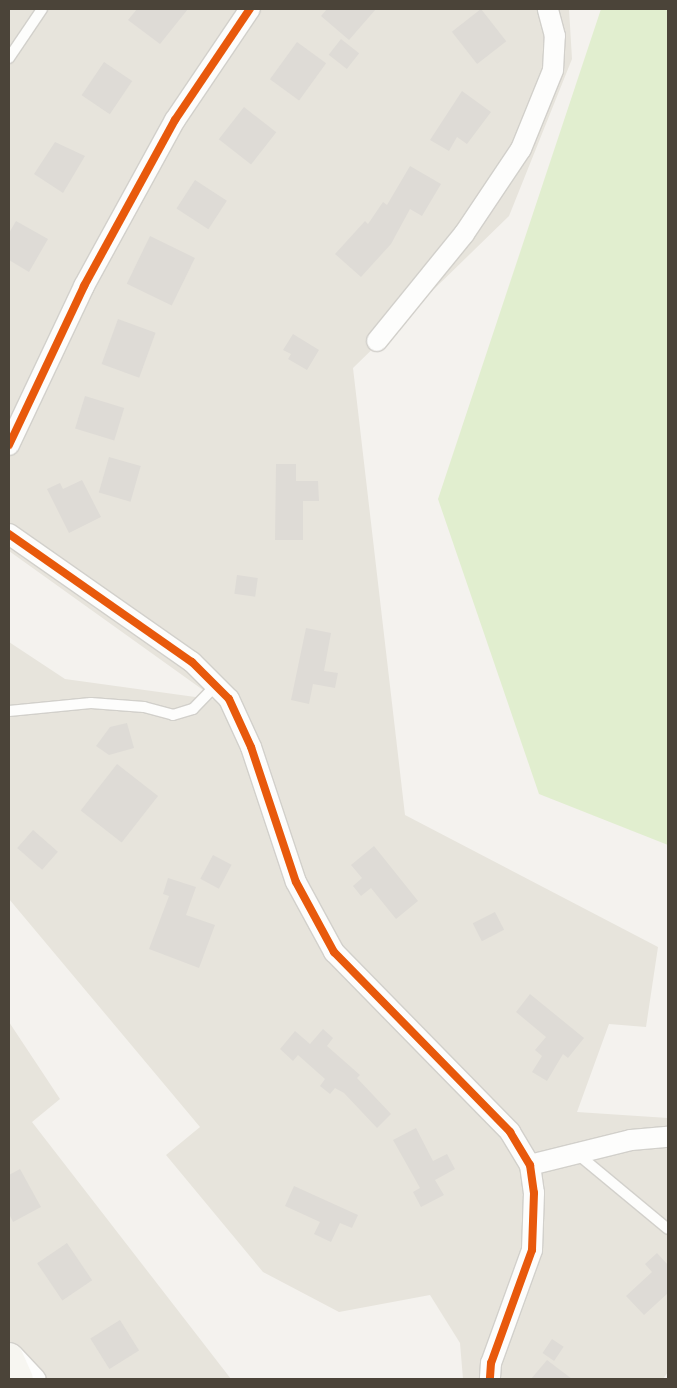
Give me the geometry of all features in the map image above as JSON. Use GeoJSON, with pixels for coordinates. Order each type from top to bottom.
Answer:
{"type":"FeatureCollection","features":[{"type":"Feature","properties":{"kind":"street"},"geometry":{"type":"LineString","coordinates":[[9,445],[84,286],[170,128],[250,9]]}},
{"type":"Feature","properties":{"kind":"street"},"geometry":{"type":"LineString","coordinates":[[377,341],[464,234],[521,149],[553,70],[554,36],[548,9]]}},
{"type":"Feature","properties":{"kind":"street"},"geometry":{"type":"LineString","coordinates":[[9,534],[192,662],[229,699],[251,747],[296,882],[334,952],[510,1132],[530,1164],[534,1193],[532,1250],[491,1362],[490,1379]]}},
{"type":"Feature","properties":{"kind":"street"},"geometry":{"type":"LineString","coordinates":[[530,1164],[580,1156],[631,1140],[668,1136]]}},
{"type":"Feature","properties":{"kind":"lane"},"geometry":{"type":"LineString","coordinates":[[9,58],[42,9]]}},
{"type":"Feature","properties":{"kind":"lane"},"geometry":{"type":"LineString","coordinates":[[9,711],[91,703],[144,707],[173,715],[193,709],[215,686]]}},
{"type":"Feature","properties":{"kind":"lane"},"geometry":{"type":"LineString","coordinates":[[580,1156],[668,1229]]}},
{"type":"Feature","properties":{"kind":"shaded area"},"geometry":{"type":"Polygon","coordinates":[[[9,9],[569,9],[572,59],[509,216],[353,368],[405,815],[658,947],[646,1027],[609,1024],[577,1112],[668,1118],[668,1372],[663,1379],[463,1379],[460,1343],[430,1295],[339,1312],[263,1272],[166,1155],[200,1127],[9,899],[9,642],[65,679],[217,700],[9,551],[9,9]]]}},
{"type":"Feature","properties":{"kind":"shaded area"},"geometry":{"type":"Polygon","coordinates":[[[9,1022],[60,1099],[32,1122],[231,1379],[9,1379],[9,1022]]]}},
{"type":"Feature","properties":{"kind":"green space"},"geometry":{"type":"Polygon","coordinates":[[[601,9],[668,9],[668,845],[539,794],[438,499],[601,9]]]}},
{"type":"Feature","properties":{"kind":"building"},"geometry":{"type":"Polygon","coordinates":[[[137,9],[188,9],[160,44],[128,20],[137,9]]]}},
{"type":"Feature","properties":{"kind":"building"},"geometry":{"type":"Polygon","coordinates":[[[327,9],[376,9],[349,40],[321,16],[327,9]]]}},
{"type":"Feature","properties":{"kind":"building"},"geometry":{"type":"Polygon","coordinates":[[[481,9],[506,41],[477,64],[452,32],[481,9]]]}},
{"type":"Feature","properties":{"kind":"building"},"geometry":{"type":"Polygon","coordinates":[[[341,39],[359,53],[347,69],[329,55],[341,39]]]}},
{"type":"Feature","properties":{"kind":"building"},"geometry":{"type":"Polygon","coordinates":[[[297,42],[326,63],[299,100],[270,79],[297,42]]]}},
{"type":"Feature","properties":{"kind":"building"},"geometry":{"type":"Polygon","coordinates":[[[104,62],[132,81],[110,114],[82,95],[104,62]]]}},
{"type":"Feature","properties":{"kind":"building"},"geometry":{"type":"Polygon","coordinates":[[[462,91],[491,112],[467,144],[457,137],[449,151],[430,140],[462,91]]]}},
{"type":"Feature","properties":{"kind":"building"},"geometry":{"type":"Polygon","coordinates":[[[244,107],[276,132],[251,165],[219,139],[244,107]]]}},
{"type":"Feature","properties":{"kind":"building"},"geometry":{"type":"Polygon","coordinates":[[[55,142],[85,156],[63,193],[34,174],[55,142]]]}},
{"type":"Feature","properties":{"kind":"building"},"geometry":{"type":"Polygon","coordinates":[[[410,166],[441,184],[422,216],[410,209],[391,244],[361,277],[335,254],[365,221],[368,224],[383,202],[387,205],[410,166]]]}},
{"type":"Feature","properties":{"kind":"building"},"geometry":{"type":"Polygon","coordinates":[[[195,180],[227,201],[208,229],[176,209],[195,180]]]}},
{"type":"Feature","properties":{"kind":"building"},"geometry":{"type":"Polygon","coordinates":[[[16,221],[48,239],[29,272],[9,260],[9,233],[16,221]]]}},
{"type":"Feature","properties":{"kind":"building"},"geometry":{"type":"Polygon","coordinates":[[[150,236],[195,258],[172,306],[127,284],[150,236]]]}},
{"type":"Feature","properties":{"kind":"building"},"geometry":{"type":"Polygon","coordinates":[[[118,319],[156,333],[139,378],[102,364],[118,319]]]}},
{"type":"Feature","properties":{"kind":"building"},"geometry":{"type":"Polygon","coordinates":[[[293,334],[319,350],[307,370],[288,359],[291,354],[283,350],[293,334]]]}},
{"type":"Feature","properties":{"kind":"building"},"geometry":{"type":"Polygon","coordinates":[[[85,396],[124,408],[114,441],[75,429],[85,396]]]}},
{"type":"Feature","properties":{"kind":"building"},"geometry":{"type":"Polygon","coordinates":[[[109,457],[141,466],[131,502],[99,493],[109,457]]]}},
{"type":"Feature","properties":{"kind":"building"},"geometry":{"type":"Polygon","coordinates":[[[276,464],[296,464],[296,481],[318,481],[319,501],[303,501],[303,540],[275,540],[276,464]]]}},
{"type":"Feature","properties":{"kind":"building"},"geometry":{"type":"Polygon","coordinates":[[[82,480],[101,517],[69,533],[47,489],[60,483],[63,489],[82,480]]]}},
{"type":"Feature","properties":{"kind":"building"},"geometry":{"type":"Polygon","coordinates":[[[237,575],[258,578],[255,597],[234,594],[237,575]]]}},
{"type":"Feature","properties":{"kind":"building"},"geometry":{"type":"Polygon","coordinates":[[[306,628],[331,633],[324,671],[338,673],[335,688],[313,684],[309,704],[291,700],[306,628]]]}},
{"type":"Feature","properties":{"kind":"building"},"geometry":{"type":"Polygon","coordinates":[[[127,723],[134,748],[109,755],[96,746],[110,727],[127,723]]]}},
{"type":"Feature","properties":{"kind":"building"},"geometry":{"type":"Polygon","coordinates":[[[117,764],[158,796],[122,843],[81,810],[117,764]]]}},
{"type":"Feature","properties":{"kind":"building"},"geometry":{"type":"Polygon","coordinates":[[[33,830],[58,852],[42,870],[17,848],[33,830]]]}},
{"type":"Feature","properties":{"kind":"building"},"geometry":{"type":"Polygon","coordinates":[[[374,846],[418,901],[396,919],[371,888],[361,896],[353,886],[362,878],[351,865],[374,846]]]}},
{"type":"Feature","properties":{"kind":"building"},"geometry":{"type":"Polygon","coordinates":[[[213,855],[232,865],[219,889],[200,879],[213,855]]]}},
{"type":"Feature","properties":{"kind":"building"},"geometry":{"type":"Polygon","coordinates":[[[168,878],[196,887],[186,915],[215,925],[199,968],[149,949],[169,896],[163,894],[168,878]]]}},
{"type":"Feature","properties":{"kind":"building"},"geometry":{"type":"Polygon","coordinates":[[[495,912],[504,930],[482,941],[473,923],[495,912]]]}},
{"type":"Feature","properties":{"kind":"building"},"geometry":{"type":"Polygon","coordinates":[[[530,994],[584,1038],[568,1058],[563,1054],[547,1081],[532,1072],[542,1056],[535,1050],[546,1037],[516,1012],[530,994]]]}},
{"type":"Feature","properties":{"kind":"building"},"geometry":{"type":"Polygon","coordinates":[[[323,1029],[333,1038],[327,1046],[360,1075],[357,1078],[391,1114],[377,1128],[344,1093],[335,1088],[330,1094],[320,1086],[325,1079],[298,1055],[293,1061],[280,1049],[295,1031],[310,1044],[323,1029]]]}},
{"type":"Feature","properties":{"kind":"building"},"geometry":{"type":"Polygon","coordinates":[[[416,1128],[433,1161],[447,1154],[455,1169],[435,1180],[444,1195],[421,1207],[413,1192],[420,1188],[393,1140],[416,1128]]]}},
{"type":"Feature","properties":{"kind":"building"},"geometry":{"type":"Polygon","coordinates":[[[20,1169],[41,1207],[13,1222],[9,1214],[9,1175],[20,1169]]]}},
{"type":"Feature","properties":{"kind":"building"},"geometry":{"type":"Polygon","coordinates":[[[294,1186],[358,1215],[352,1228],[340,1223],[331,1242],[314,1234],[320,1222],[285,1206],[294,1186]]]}},
{"type":"Feature","properties":{"kind":"building"},"geometry":{"type":"Polygon","coordinates":[[[67,1243],[92,1280],[62,1300],[37,1263],[67,1243]]]}},
{"type":"Feature","properties":{"kind":"building"},"geometry":{"type":"Polygon","coordinates":[[[657,1253],[668,1265],[668,1293],[644,1315],[626,1296],[652,1272],[645,1264],[657,1253]]]}},
{"type":"Feature","properties":{"kind":"building"},"geometry":{"type":"Polygon","coordinates":[[[120,1320],[139,1351],[109,1369],[90,1339],[120,1320]]]}},
{"type":"Feature","properties":{"kind":"building"},"geometry":{"type":"Polygon","coordinates":[[[552,1339],[564,1347],[554,1361],[542,1353],[552,1339]]]}},
{"type":"Feature","properties":{"kind":"building"},"geometry":{"type":"Polygon","coordinates":[[[547,1360],[572,1379],[531,1379],[547,1360]]]}},
{"type":"Feature","properties":{"kind":"cycle path"},"geometry":{"type":"LineString","coordinates":[[9,445],[84,286],[175,120],[250,9]]}},
{"type":"Feature","properties":{"kind":"cycle path"},"geometry":{"type":"LineString","coordinates":[[9,534],[192,662],[229,699],[251,747],[296,882],[334,952],[510,1132],[530,1165],[534,1193],[532,1250],[491,1363],[490,1379]]}}]}
